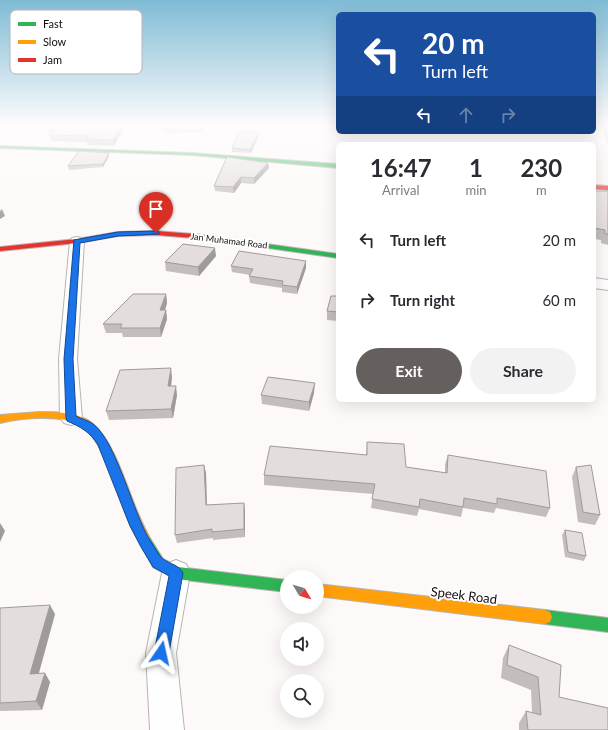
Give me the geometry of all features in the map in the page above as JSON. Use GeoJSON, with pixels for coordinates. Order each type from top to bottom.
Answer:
{"type":"FeatureCollection","features":[{"type":"Feature","properties":{"kind":"street"},"geometry":{"type":"LineString","coordinates":[[266,160],[336,166]]}},
{"type":"Feature","properties":{"kind":"street"},"geometry":{"type":"LineString","coordinates":[[596,187],[608,188]]}},
{"type":"Feature","properties":{"kind":"street","name":"Jan Muhamad Road"},"geometry":{"type":"LineString","coordinates":[[0,248],[77,241],[118,234],[156,233],[196,236],[336,256]]}},
{"type":"Feature","properties":{"kind":"street"},"geometry":{"type":"LineString","coordinates":[[71,418],[68,359],[77,241]]}},
{"type":"Feature","properties":{"kind":"street"},"geometry":{"type":"LineString","coordinates":[[596,283],[608,285]]}},
{"type":"Feature","properties":{"kind":"street"},"geometry":{"type":"LineString","coordinates":[[0,419],[12,416],[51,415],[71,418],[89,426],[97,434],[103,444],[136,526],[158,563],[176,573],[280,585]]}},
{"type":"Feature","properties":{"kind":"street"},"geometry":{"type":"LineString","coordinates":[[167,730],[161,653],[176,573]]}},
{"type":"Feature","properties":{"kind":"street","name":"Speek Road"},"geometry":{"type":"LineString","coordinates":[[324,591],[608,625]]}},
{"type":"Feature","properties":{"kind":"building"},"geometry":{"type":"Polygon","coordinates":[[[72,160],[105,160],[103,164],[68,166],[72,160]]]}},
{"type":"Feature","properties":{"kind":"building"},"geometry":{"type":"Polygon","coordinates":[[[226,160],[248,160],[268,163],[254,178],[241,177],[233,187],[214,186],[226,160]]]}},
{"type":"Feature","properties":{"kind":"building"},"geometry":{"type":"Polygon","coordinates":[[[596,191],[608,191],[608,234],[605,234],[605,230],[596,228],[596,191]]]}},
{"type":"Feature","properties":{"kind":"building"},"geometry":{"type":"Polygon","coordinates":[[[183,244],[215,248],[198,267],[165,262],[183,244]]]}},
{"type":"Feature","properties":{"kind":"building"},"geometry":{"type":"Polygon","coordinates":[[[239,251],[306,261],[297,287],[282,285],[283,281],[249,276],[253,269],[231,266],[239,251]]]}},
{"type":"Feature","properties":{"kind":"building"},"geometry":{"type":"Polygon","coordinates":[[[133,294],[166,294],[160,310],[166,310],[160,328],[120,328],[122,324],[103,324],[133,294]]]}},
{"type":"Feature","properties":{"kind":"building"},"geometry":{"type":"Polygon","coordinates":[[[331,296],[336,296],[336,312],[327,311],[331,296]]]}},
{"type":"Feature","properties":{"kind":"building"},"geometry":{"type":"Polygon","coordinates":[[[171,368],[168,386],[176,386],[171,409],[106,411],[120,370],[171,368]]]}},
{"type":"Feature","properties":{"kind":"building"},"geometry":{"type":"Polygon","coordinates":[[[268,377],[315,383],[309,402],[261,395],[268,377]]]}},
{"type":"Feature","properties":{"kind":"building"},"geometry":{"type":"Polygon","coordinates":[[[367,442],[404,444],[406,467],[447,473],[448,455],[546,471],[550,508],[497,498],[497,504],[464,498],[463,507],[420,499],[419,507],[372,499],[375,484],[264,475],[270,446],[367,455],[367,442]]]}},
{"type":"Feature","properties":{"kind":"building"},"geometry":{"type":"Polygon","coordinates":[[[204,465],[206,505],[244,503],[244,529],[212,532],[212,529],[175,535],[176,468],[204,465]]]}},
{"type":"Feature","properties":{"kind":"building"},"geometry":{"type":"Polygon","coordinates":[[[591,465],[600,515],[583,512],[576,467],[591,465]]]}},
{"type":"Feature","properties":{"kind":"building"},"geometry":{"type":"Polygon","coordinates":[[[565,530],[582,533],[586,556],[568,552],[565,530]]]}},
{"type":"Feature","properties":{"kind":"building"},"geometry":{"type":"Polygon","coordinates":[[[50,605],[30,674],[45,673],[36,701],[0,703],[0,608],[50,605]]]}},
{"type":"Feature","properties":{"kind":"building"},"geometry":{"type":"Polygon","coordinates":[[[509,645],[561,665],[559,697],[608,708],[608,730],[528,730],[526,711],[541,715],[538,677],[507,665],[509,645]]]}},
{"type":"Feature","properties":{"kind":"traffic: fast"},"geometry":{"type":"LineString","coordinates":[[266,160],[336,166]]}},
{"type":"Feature","properties":{"kind":"traffic: fast"},"geometry":{"type":"LineString","coordinates":[[194,236],[336,256]]}},
{"type":"Feature","properties":{"kind":"traffic: fast"},"geometry":{"type":"LineString","coordinates":[[144,539],[158,563],[176,573],[280,585]]}},
{"type":"Feature","properties":{"kind":"traffic: fast"},"geometry":{"type":"LineString","coordinates":[[545,617],[608,625]]}},
{"type":"Feature","properties":{"kind":"traffic: slow"},"geometry":{"type":"LineString","coordinates":[[0,419],[39,415],[59,416],[72,418],[89,426],[105,448],[137,527],[144,539]]}},
{"type":"Feature","properties":{"kind":"traffic: slow"},"geometry":{"type":"LineString","coordinates":[[324,591],[545,617]]}},
{"type":"Feature","properties":{"kind":"traffic: jam"},"geometry":{"type":"LineString","coordinates":[[596,187],[608,188]]}},
{"type":"Feature","properties":{"kind":"traffic: jam"},"geometry":{"type":"LineString","coordinates":[[0,249],[77,241],[118,234],[156,233],[194,236]]}},
{"type":"Feature","properties":{"kind":"route"},"geometry":{"type":"LineString","coordinates":[[156,233],[118,234],[77,241],[68,359],[71,418],[89,426],[97,434],[103,444],[125,494],[136,526],[145,543],[158,563],[176,573],[161,653]]}}]}
